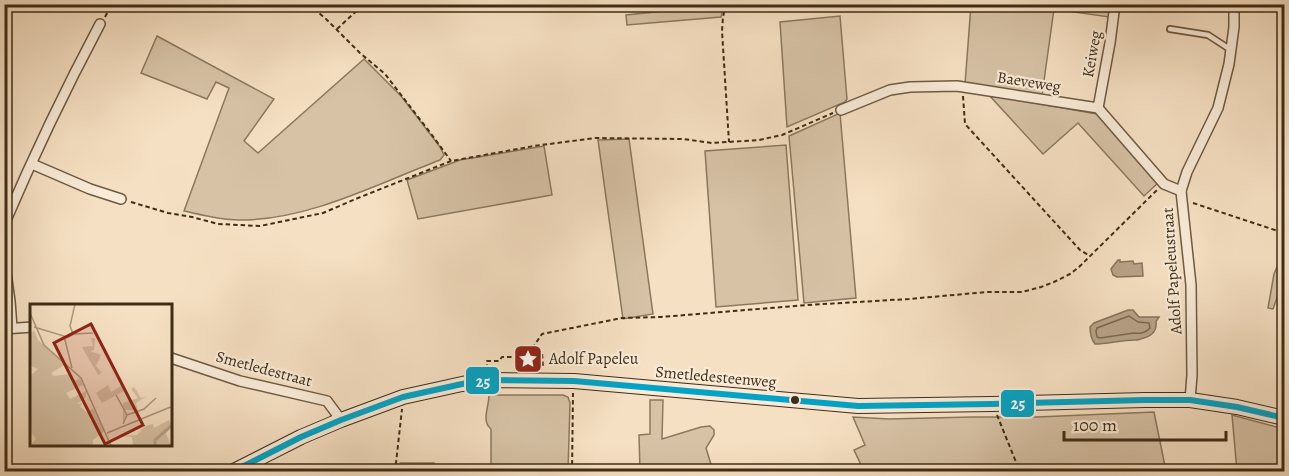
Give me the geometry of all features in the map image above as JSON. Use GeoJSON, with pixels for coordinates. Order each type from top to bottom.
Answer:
{"type":"FeatureCollection","features":[{"type":"Feature","properties":{"kind":"street","name":"Keiweg"},"geometry":{"type":"LineString","coordinates":[[1098,108],[1115,4]]}},
{"type":"Feature","properties":{"kind":"street","name":"Adolf Papeleustraat"},"geometry":{"type":"LineString","coordinates":[[1190,400],[1191,285],[1181,195],[1186,172],[1218,108],[1229,64],[1234,27],[1234,4]]}},
{"type":"Feature","properties":{"kind":"street"},"geometry":{"type":"LineString","coordinates":[[4,225],[70,81],[100,24]]}},
{"type":"Feature","properties":{"kind":"street","name":"Baeveweg"},"geometry":{"type":"LineString","coordinates":[[841,110],[890,90],[910,87],[963,87],[1098,108]]}},
{"type":"Feature","properties":{"kind":"street"},"geometry":{"type":"LineString","coordinates":[[1098,108],[1164,184],[1181,195]]}},
{"type":"Feature","properties":{"kind":"street"},"geometry":{"type":"LineString","coordinates":[[32,164],[90,189],[121,199]]}},
{"type":"Feature","properties":{"kind":"street"},"geometry":{"type":"LineString","coordinates":[[4,258],[10,301],[8,328],[30,327]]}},
{"type":"Feature","properties":{"kind":"street","name":"Smetledestraat"},"geometry":{"type":"LineString","coordinates":[[172,358],[240,381],[327,401],[341,420]]}},
{"type":"Feature","properties":{"kind":"street","name":"Smetledesteenweg"},"geometry":{"type":"LineString","coordinates":[[232,471],[301,437],[403,397],[488,380],[574,381],[858,406],[1190,400],[1237,407],[1284,418]]}},
{"type":"Feature","properties":{"kind":"lane"},"geometry":{"type":"LineString","coordinates":[[1170,29],[1208,35],[1231,50]]}},
{"type":"Feature","properties":{"kind":"path"},"geometry":{"type":"LineString","coordinates":[[100,24],[112,4]]}},
{"type":"Feature","properties":{"kind":"path"},"geometry":{"type":"LineString","coordinates":[[308,4],[384,74],[450,161]]}},
{"type":"Feature","properties":{"kind":"path"},"geometry":{"type":"LineString","coordinates":[[337,29],[364,4]]}},
{"type":"Feature","properties":{"kind":"path"},"geometry":{"type":"LineString","coordinates":[[726,4],[722,31],[729,142]]}},
{"type":"Feature","properties":{"kind":"path"},"geometry":{"type":"LineString","coordinates":[[963,87],[965,124],[1080,250],[1090,256]]}},
{"type":"Feature","properties":{"kind":"path"},"geometry":{"type":"LineString","coordinates":[[121,199],[168,213],[218,224],[260,226],[323,213],[450,161],[595,138],[683,139],[712,142],[759,140],[782,135],[841,110]]}},
{"type":"Feature","properties":{"kind":"path"},"geometry":{"type":"LineString","coordinates":[[529,353],[542,334],[622,318],[987,292],[1022,292],[1041,287],[1070,274],[1164,184]]}},
{"type":"Feature","properties":{"kind":"path"},"geometry":{"type":"LineString","coordinates":[[1181,195],[1284,233]]}},
{"type":"Feature","properties":{"kind":"path"},"geometry":{"type":"LineString","coordinates":[[488,380],[487,361],[499,361],[502,357],[518,357],[519,354],[542,352],[543,380]]}},
{"type":"Feature","properties":{"kind":"path"},"geometry":{"type":"LineString","coordinates":[[572,471],[574,381]]}},
{"type":"Feature","properties":{"kind":"path"},"geometry":{"type":"LineString","coordinates":[[395,471],[403,397]]}},
{"type":"Feature","properties":{"kind":"path"},"geometry":{"type":"LineString","coordinates":[[992,404],[1020,471]]}},
{"type":"Feature","properties":{"kind":"shaded area"},"geometry":{"type":"Polygon","coordinates":[[[724,5],[721,17],[627,25],[626,15],[724,5]]]}},
{"type":"Feature","properties":{"kind":"shaded area"},"geometry":{"type":"Polygon","coordinates":[[[971,5],[1111,5],[1109,17],[1054,9],[1042,95],[965,84],[971,5]]]}},
{"type":"Feature","properties":{"kind":"shaded area"},"geometry":{"type":"Polygon","coordinates":[[[840,16],[847,99],[845,102],[787,127],[780,22],[840,16]]]}},
{"type":"Feature","properties":{"kind":"shaded area"},"geometry":{"type":"Polygon","coordinates":[[[157,36],[274,99],[244,141],[258,153],[364,59],[401,96],[444,155],[440,160],[367,190],[316,208],[290,214],[264,219],[238,220],[184,211],[229,88],[216,82],[207,99],[141,73],[157,36]]]}},
{"type":"Feature","properties":{"kind":"shaded area"},"geometry":{"type":"Polygon","coordinates":[[[989,95],[1097,114],[1159,182],[1144,196],[1078,123],[1043,154],[989,95]]]}},
{"type":"Feature","properties":{"kind":"shaded area"},"geometry":{"type":"Polygon","coordinates":[[[840,113],[856,298],[804,303],[789,136],[840,113]]]}},
{"type":"Feature","properties":{"kind":"shaded area"},"geometry":{"type":"Polygon","coordinates":[[[629,139],[653,314],[623,319],[598,140],[629,139]]]}},
{"type":"Feature","properties":{"kind":"shaded area"},"geometry":{"type":"Polygon","coordinates":[[[786,145],[798,300],[716,307],[705,151],[786,145]]]}},
{"type":"Feature","properties":{"kind":"shaded area"},"geometry":{"type":"Polygon","coordinates":[[[544,146],[552,195],[418,219],[407,180],[460,160],[544,146]]]}},
{"type":"Feature","properties":{"kind":"shaded area"},"geometry":{"type":"Polygon","coordinates":[[[1284,250],[1284,278],[1273,309],[1268,308],[1274,274],[1284,250]]]}},
{"type":"Feature","properties":{"kind":"shaded area"},"geometry":{"type":"Polygon","coordinates":[[[489,395],[563,395],[568,397],[570,403],[568,471],[491,471],[491,429],[486,422],[489,395]]]}},
{"type":"Feature","properties":{"kind":"shaded area"},"geometry":{"type":"Polygon","coordinates":[[[650,400],[663,400],[662,439],[701,427],[710,426],[714,430],[714,435],[706,448],[713,471],[640,471],[639,435],[650,434],[650,400]]]}},
{"type":"Feature","properties":{"kind":"shaded area"},"geometry":{"type":"Polygon","coordinates":[[[1154,412],[1166,471],[864,471],[854,450],[865,445],[853,417],[889,419],[1037,417],[1154,412]]]}},
{"type":"Feature","properties":{"kind":"shaded area"},"geometry":{"type":"Polygon","coordinates":[[[1232,415],[1284,429],[1284,471],[1237,471],[1232,415]]]}},
{"type":"Feature","properties":{"kind":"shaded area"},"geometry":{"type":"Polygon","coordinates":[[[400,463],[434,463],[434,471],[399,471],[400,463]]]}},
{"type":"Feature","properties":{"kind":"water"},"geometry":{"type":"Polygon","coordinates":[[[1118,260],[1120,262],[1133,261],[1134,264],[1142,263],[1143,276],[1117,277],[1113,275],[1111,269],[1118,260]]]}},
{"type":"Feature","properties":{"kind":"water"},"geometry":{"type":"Polygon","coordinates":[[[1133,310],[1139,317],[1159,317],[1154,332],[1137,340],[1095,344],[1090,327],[1094,323],[1133,310]]]}},
{"type":"Feature","properties":{"kind":"transit line","name":"25"},"geometry":{"type":"LineString","coordinates":[[232,472],[301,437],[403,397],[488,380],[574,381],[858,406],[1190,400],[1237,407],[1284,418]]}},
{"type":"Feature","properties":{"kind":"place","name":"Adolf Papeleu"},"geometry":{"type":"Point","coordinates":[528,359]}}]}
